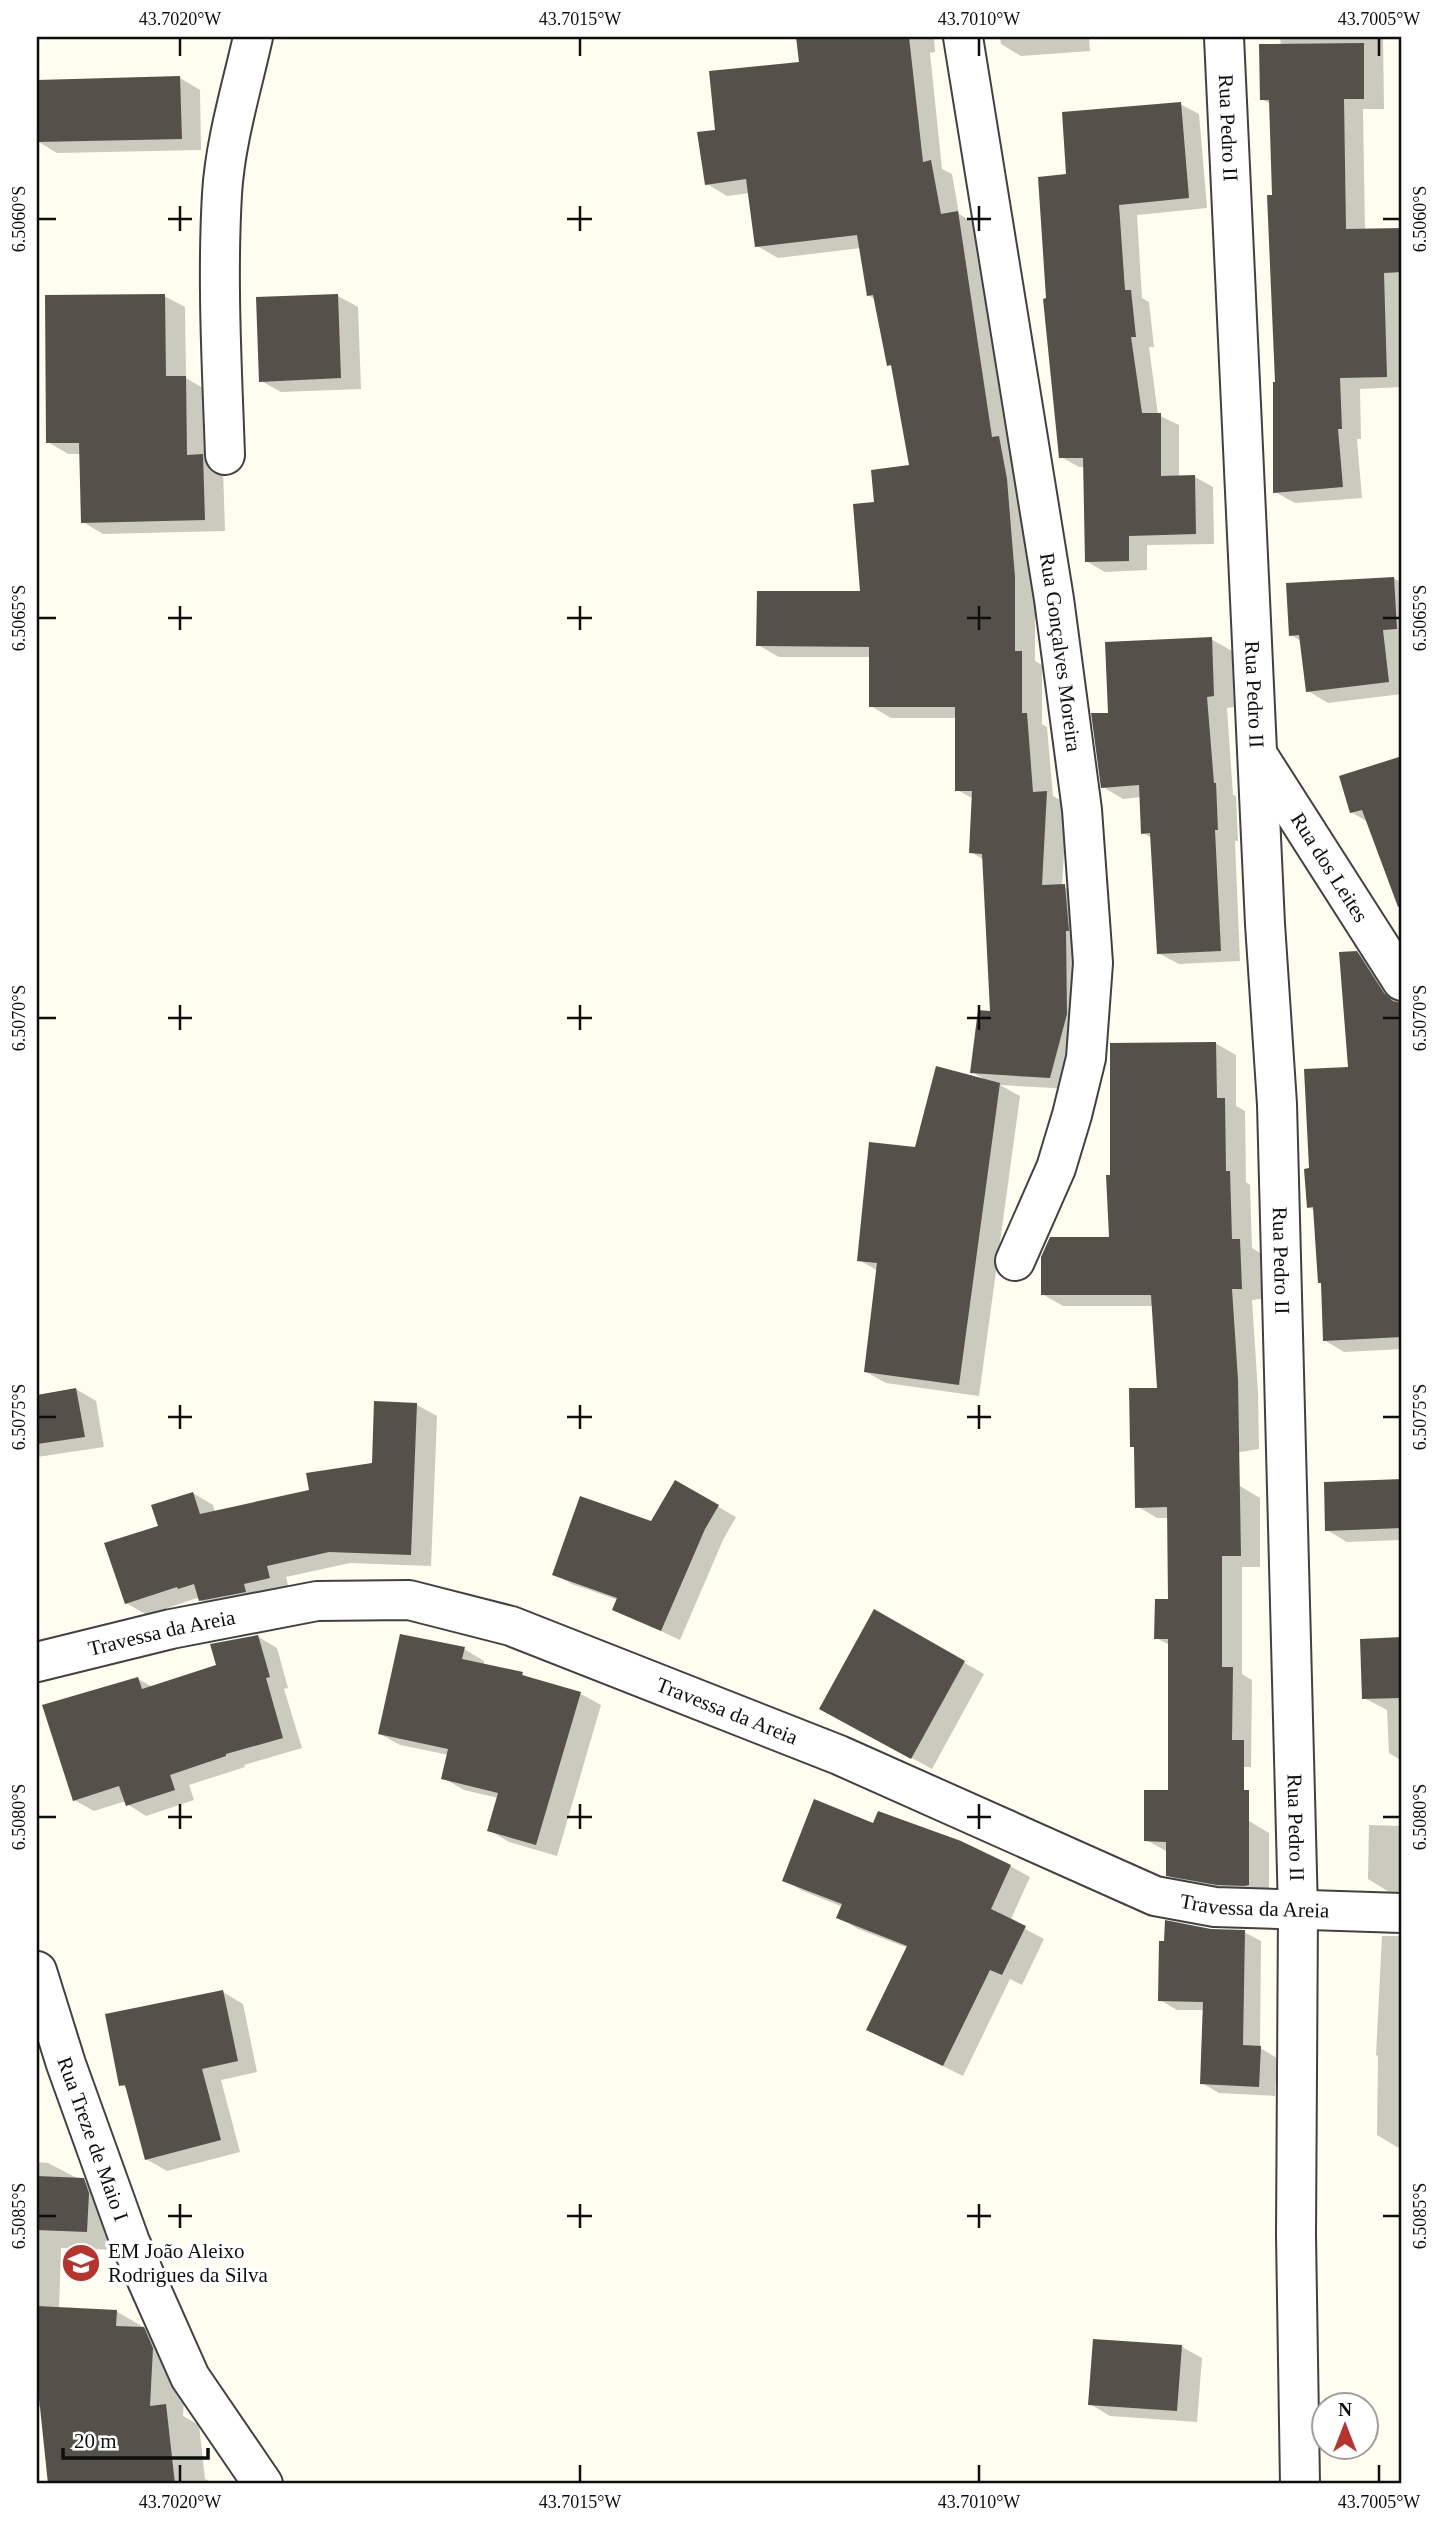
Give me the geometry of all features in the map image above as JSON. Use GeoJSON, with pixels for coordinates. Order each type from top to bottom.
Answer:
{"type":"FeatureCollection","features":[{"type":"Feature","properties":{"kind":"street"},"geometry":{"type":"LineString","coordinates":[[225,455],[220,327],[222,191],[234,120],[253,37]]}},
{"type":"Feature","properties":{"kind":"street","name":"Rua Gonçalves Moreira"},"geometry":{"type":"LineString","coordinates":[[963,37],[1054,599],[1082,810],[1094,962],[1086,1058],[1072,1115],[1056,1168],[1015,1261]]}},
{"type":"Feature","properties":{"kind":"street","name":"Rua Pedro II"},"geometry":{"type":"LineString","coordinates":[[1224,37],[1265,924],[1276,1104],[1298,1911],[1296,2235],[1300,2484]]}},
{"type":"Feature","properties":{"kind":"street","name":"Rua dos Leites"},"geometry":{"type":"LineString","coordinates":[[1258,755],[1402,981]]}},
{"type":"Feature","properties":{"kind":"street","name":"Travessa da Areia"},"geometry":{"type":"LineString","coordinates":[[37,1662],[171,1629],[317,1601],[409,1600],[511,1626],[826,1750],[1155,1896],[1215,1907],[1402,1913]]}},
{"type":"Feature","properties":{"kind":"street","name":"Rua Treze de Maio I"},"geometry":{"type":"LineString","coordinates":[[37,1971],[66,2064],[130,2242],[190,2377],[263,2484]]}},
{"type":"Feature","properties":{"kind":"building"},"geometry":{"type":"Polygon","coordinates":[[[796,37],[909,37],[923,162],[931,160],[941,214],[958,211],[992,437],[999,436],[1007,479],[1015,577],[1015,651],[1022,651],[1022,713],[1027,713],[1033,792],[1047,791],[1042,885],[1065,884],[1069,931],[1066,931],[1067,1014],[1050,1078],[970,1073],[978,1010],[990,1011],[982,854],[969,853],[972,791],[955,791],[955,707],[869,707],[869,647],[756,646],[757,591],[860,591],[853,504],[874,502],[871,470],[909,465],[891,365],[887,366],[873,295],[867,296],[857,235],[755,247],[746,179],[705,185],[697,132],[715,130],[709,71],[799,62],[796,37]]]}},
{"type":"Feature","properties":{"kind":"building"},"geometry":{"type":"Polygon","coordinates":[[[1364,43],[1364,99],[1344,99],[1346,229],[1402,228],[1402,272],[1384,273],[1387,377],[1340,378],[1342,429],[1338,429],[1343,487],[1273,493],[1275,382],[1267,195],[1272,195],[1269,100],[1260,100],[1259,44],[1364,43]]]}},
{"type":"Feature","properties":{"kind":"building"},"geometry":{"type":"Polygon","coordinates":[[[180,76],[182,139],[37,142],[37,80],[180,76]]]}},
{"type":"Feature","properties":{"kind":"building"},"geometry":{"type":"Polygon","coordinates":[[[1181,102],[1189,198],[1119,205],[1125,290],[1131,290],[1136,337],[1131,337],[1142,413],[1161,413],[1161,476],[1195,475],[1196,534],[1129,536],[1129,561],[1085,562],[1083,458],[1059,458],[1043,299],[1046,298],[1038,177],[1066,174],[1062,112],[1181,102]]]}},
{"type":"Feature","properties":{"kind":"building"},"geometry":{"type":"Polygon","coordinates":[[[165,294],[166,376],[186,376],[187,455],[203,454],[205,520],[81,523],[79,443],[46,443],[45,295],[165,294]]]}},
{"type":"Feature","properties":{"kind":"building"},"geometry":{"type":"Polygon","coordinates":[[[338,294],[341,378],[259,382],[256,297],[338,294]]]}},
{"type":"Feature","properties":{"kind":"building"},"geometry":{"type":"Polygon","coordinates":[[[1394,577],[1397,629],[1383,630],[1389,682],[1306,692],[1299,635],[1289,636],[1286,583],[1394,577]]]}},
{"type":"Feature","properties":{"kind":"building"},"geometry":{"type":"Polygon","coordinates":[[[1212,637],[1214,696],[1207,697],[1216,783],[1218,830],[1215,830],[1221,951],[1157,954],[1150,833],[1141,834],[1139,785],[1101,788],[1091,713],[1108,713],[1105,642],[1212,637]]]}},
{"type":"Feature","properties":{"kind":"building"},"geometry":{"type":"Polygon","coordinates":[[[1402,756],[1402,906],[1398,907],[1362,810],[1350,813],[1339,776],[1402,756]]]}},
{"type":"Feature","properties":{"kind":"building"},"geometry":{"type":"Polygon","coordinates":[[[1357,951],[1384,993],[1393,1001],[1402,1003],[1402,1337],[1323,1341],[1321,1283],[1318,1283],[1313,1207],[1307,1208],[1304,1169],[1309,1168],[1304,1069],[1348,1067],[1339,952],[1357,951]]]}},
{"type":"Feature","properties":{"kind":"building"},"geometry":{"type":"Polygon","coordinates":[[[1216,1042],[1217,1098],[1225,1098],[1226,1171],[1230,1171],[1232,1239],[1240,1239],[1242,1289],[1232,1289],[1238,1380],[1241,1556],[1222,1556],[1222,1667],[1233,1667],[1232,1740],[1244,1740],[1244,1790],[1249,1790],[1249,1885],[1245,1886],[1217,1885],[1166,1876],[1166,1842],[1144,1841],[1144,1790],[1168,1790],[1168,1639],[1154,1639],[1155,1599],[1168,1599],[1167,1507],[1135,1508],[1134,1447],[1130,1447],[1129,1388],[1157,1388],[1151,1295],[1041,1295],[1041,1257],[1050,1237],[1109,1237],[1106,1175],[1110,1175],[1110,1043],[1216,1042]]]}},
{"type":"Feature","properties":{"kind":"building"},"geometry":{"type":"Polygon","coordinates":[[[936,1066],[1000,1083],[959,1385],[864,1372],[877,1263],[857,1261],[869,1142],[915,1147],[936,1066]]]}},
{"type":"Feature","properties":{"kind":"building"},"geometry":{"type":"Polygon","coordinates":[[[76,1388],[85,1437],[37,1444],[37,1395],[76,1388]]]}},
{"type":"Feature","properties":{"kind":"building"},"geometry":{"type":"Polygon","coordinates":[[[374,1401],[417,1403],[411,1555],[329,1552],[267,1566],[270,1578],[244,1584],[246,1592],[199,1601],[194,1584],[125,1604],[104,1543],[158,1526],[151,1505],[193,1492],[200,1514],[309,1490],[306,1473],[372,1463],[374,1401]]]}},
{"type":"Feature","properties":{"kind":"building"},"geometry":{"type":"Polygon","coordinates":[[[1402,1479],[1402,1528],[1325,1531],[1324,1482],[1402,1479]]]}},
{"type":"Feature","properties":{"kind":"building"},"geometry":{"type":"Polygon","coordinates":[[[675,1480],[719,1505],[705,1529],[661,1631],[612,1610],[617,1598],[552,1575],[580,1496],[651,1521],[675,1480]]]}},
{"type":"Feature","properties":{"kind":"building"},"geometry":{"type":"Polygon","coordinates":[[[874,1609],[965,1661],[911,1759],[819,1709],[874,1609]]]}},
{"type":"Feature","properties":{"kind":"building"},"geometry":{"type":"Polygon","coordinates":[[[400,1634],[465,1647],[462,1659],[523,1672],[522,1675],[581,1692],[536,1845],[487,1831],[498,1793],[441,1779],[448,1749],[378,1734],[400,1634]]]}},
{"type":"Feature","properties":{"kind":"building"},"geometry":{"type":"Polygon","coordinates":[[[258,1635],[270,1677],[266,1678],[283,1738],[226,1754],[170,1775],[175,1790],[126,1806],[119,1786],[73,1801],[42,1705],[138,1677],[142,1689],[216,1665],[210,1644],[258,1635]]]}},
{"type":"Feature","properties":{"kind":"building"},"geometry":{"type":"Polygon","coordinates":[[[1402,1637],[1402,1698],[1362,1699],[1360,1639],[1402,1637]]]}},
{"type":"Feature","properties":{"kind":"building"},"geometry":{"type":"Polygon","coordinates":[[[814,1799],[873,1823],[878,1811],[961,1841],[1011,1865],[991,1909],[1026,1926],[1002,1975],[990,1970],[943,2066],[866,2030],[907,1946],[836,1918],[842,1904],[782,1881],[814,1799]]]}},
{"type":"Feature","properties":{"kind":"building"},"geometry":{"type":"Polygon","coordinates":[[[1165,1920],[1211,1929],[1245,1930],[1243,2045],[1261,2046],[1259,2087],[1200,2084],[1203,2002],[1158,2001],[1159,1941],[1164,1941],[1165,1920]]]}},
{"type":"Feature","properties":{"kind":"building"},"geometry":{"type":"Polygon","coordinates":[[[223,1990],[238,2061],[202,2069],[221,2140],[145,2160],[125,2085],[119,2086],[105,2014],[223,1990]]]}},
{"type":"Feature","properties":{"kind":"building"},"geometry":{"type":"Polygon","coordinates":[[[37,2176],[84,2178],[89,2193],[87,2232],[37,2230],[37,2176]]]}},
{"type":"Feature","properties":{"kind":"building"},"geometry":{"type":"Polygon","coordinates":[[[37,2306],[117,2310],[116,2326],[144,2327],[153,2348],[150,2406],[166,2404],[175,2484],[48,2484],[37,2379],[37,2306]]]}},
{"type":"Feature","properties":{"kind":"building"},"geometry":{"type":"Polygon","coordinates":[[[1093,2339],[1182,2345],[1177,2411],[1088,2405],[1093,2339]]]}},
{"type":"Feature","properties":{"kind":"place","name":"EM João Aleixo Rodrigues da Silva"},"geometry":{"type":"Point","coordinates":[81,2263]}}]}
